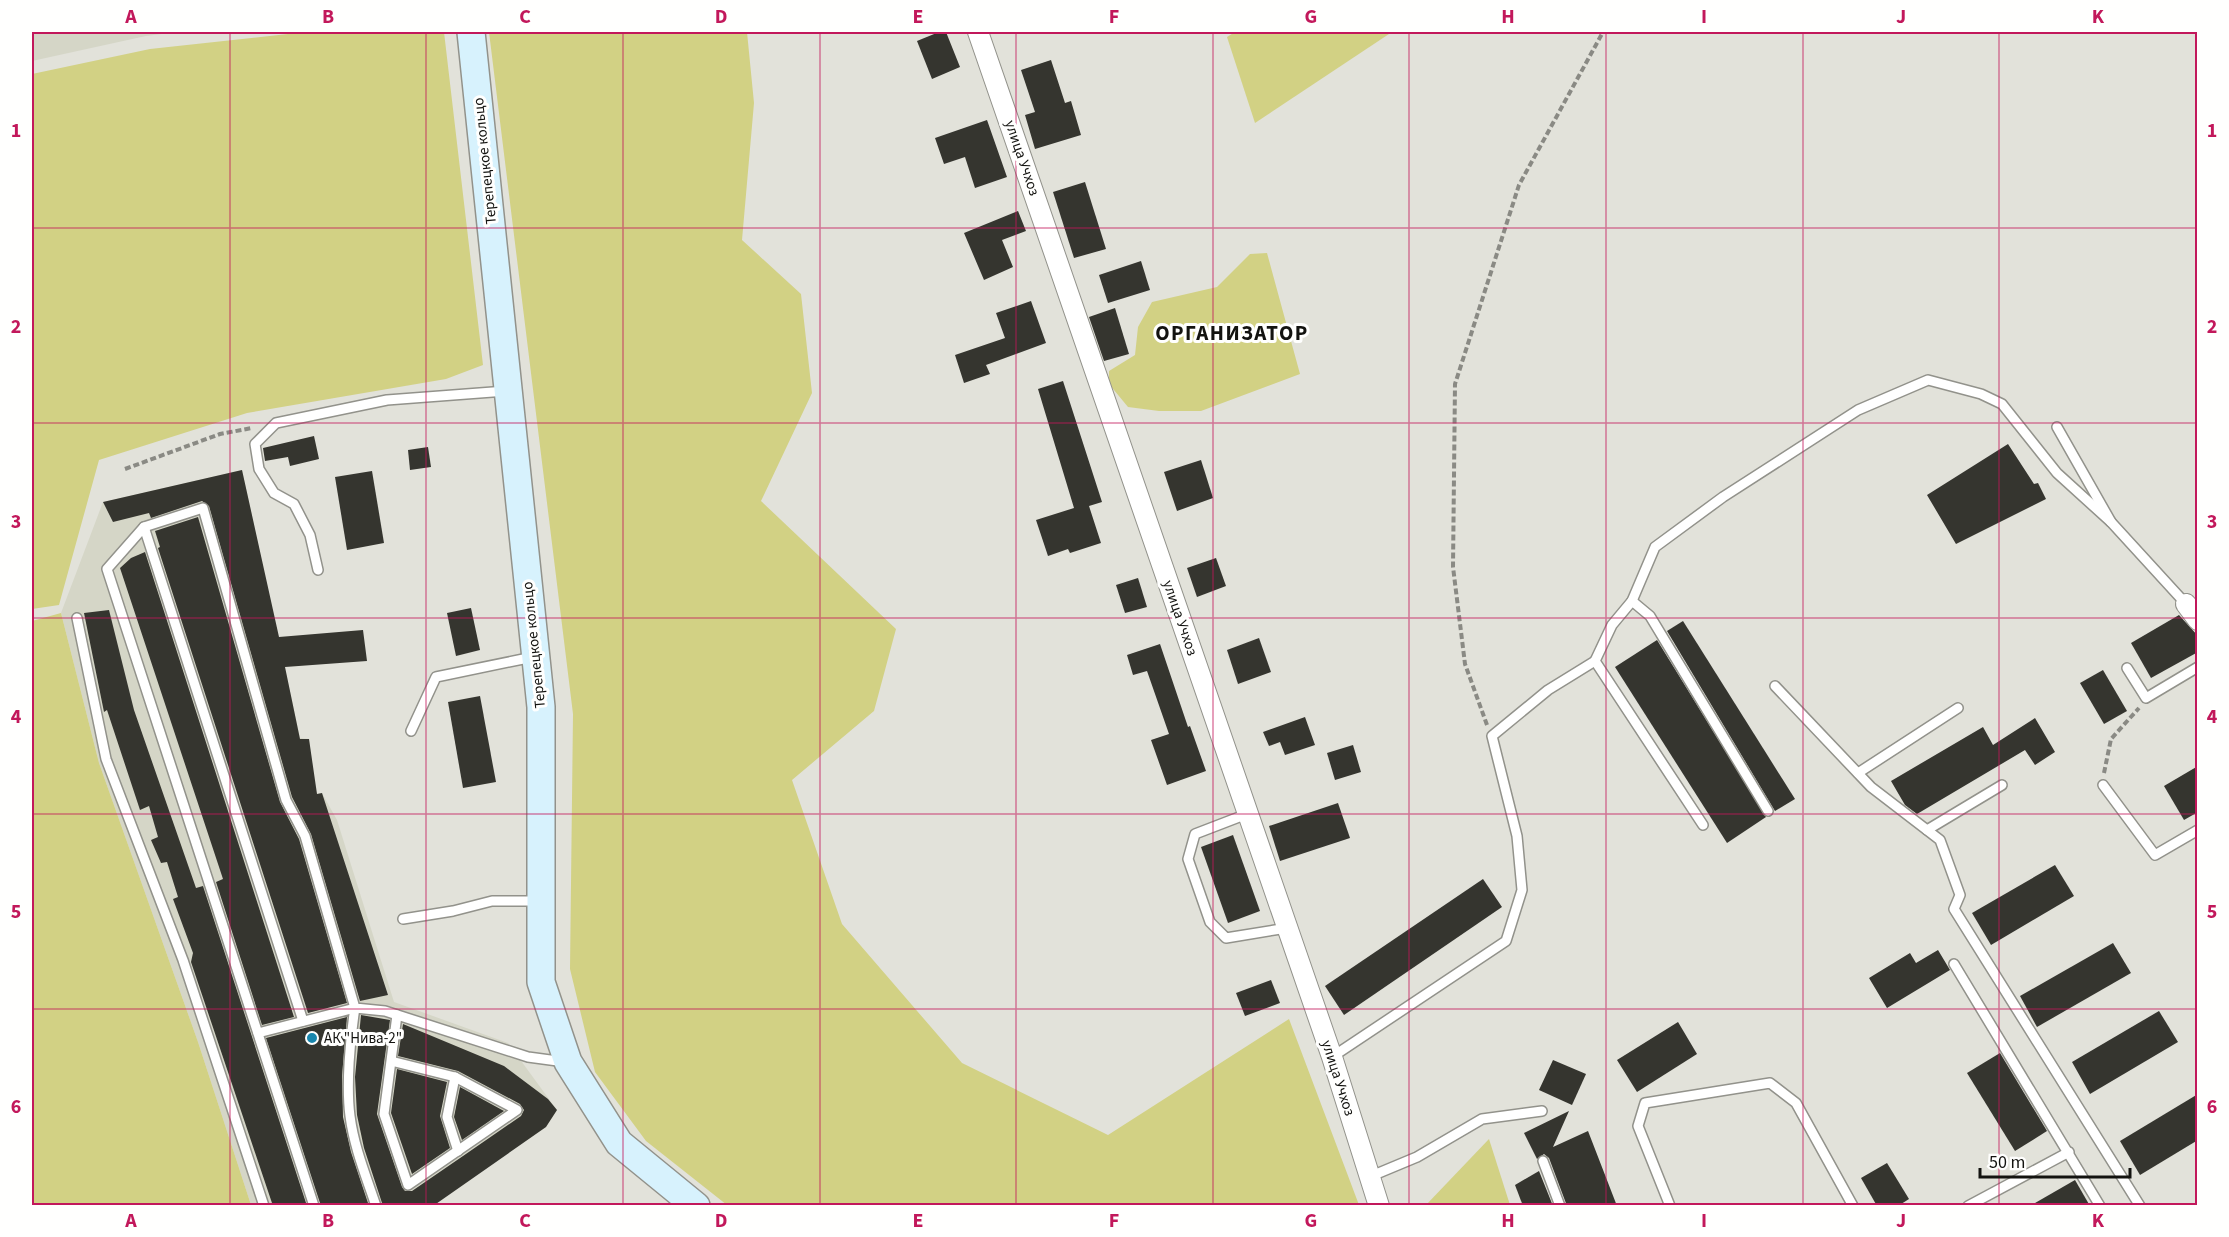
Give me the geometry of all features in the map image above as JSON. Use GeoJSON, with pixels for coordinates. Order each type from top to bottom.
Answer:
{"type":"FeatureCollection","features":[{"type":"Feature","properties":{"kind":"street","name":"Терепецкое кольцо"},"geometry":{"type":"LineString","coordinates":[[471,32],[541,707],[541,982],[568,1062],[619,1143],[692,1204]]}},
{"type":"Feature","properties":{"kind":"street","name":"улица Учхоз"},"geometry":{"type":"LineString","coordinates":[[978,32],[1332,1057],[1379,1206]]}},
{"type":"Feature","properties":{"kind":"lane"},"geometry":{"type":"LineString","coordinates":[[1332,1057],[1506,941],[1522,890],[1517,836],[1492,736],[1548,690],[1595,661],[1612,625],[1632,601],[1655,547],[1723,497],[1858,410],[1928,380],[1981,394],[2002,404],[2057,473],[2111,522],[2192,612]]}},
{"type":"Feature","properties":{"kind":"lane"},"geometry":{"type":"LineString","coordinates":[[318,570],[310,535],[294,504],[274,493],[259,469],[255,444],[276,423],[387,400],[508,391]]}},
{"type":"Feature","properties":{"kind":"lane"},"geometry":{"type":"LineString","coordinates":[[2057,427],[2111,522]]}},
{"type":"Feature","properties":{"kind":"lane"},"geometry":{"type":"LineString","coordinates":[[314,1206],[107,569],[144,526],[203,508],[286,800],[305,836],[355,1008],[351,1030],[349,1114],[358,1155],[376,1206]]}},
{"type":"Feature","properties":{"kind":"lane"},"geometry":{"type":"LineString","coordinates":[[144,526],[303,1021]]}},
{"type":"Feature","properties":{"kind":"lane"},"geometry":{"type":"LineString","coordinates":[[1632,601],[1650,616],[1768,811]]}},
{"type":"Feature","properties":{"kind":"lane"},"geometry":{"type":"LineString","coordinates":[[77,618],[106,759],[183,960],[264,1206]]}},
{"type":"Feature","properties":{"kind":"lane"},"geometry":{"type":"LineString","coordinates":[[411,731],[436,677],[536,656]]}},
{"type":"Feature","properties":{"kind":"lane"},"geometry":{"type":"LineString","coordinates":[[1595,661],[1703,825]]}},
{"type":"Feature","properties":{"kind":"lane"},"geometry":{"type":"LineString","coordinates":[[2127,668],[2146,698],[2198,667]]}},
{"type":"Feature","properties":{"kind":"lane"},"geometry":{"type":"LineString","coordinates":[[1775,686],[1858,773],[1897,810],[1940,840],[1960,895],[1954,909],[2139,1206]]}},
{"type":"Feature","properties":{"kind":"lane"},"geometry":{"type":"LineString","coordinates":[[1858,773],[1958,708]]}},
{"type":"Feature","properties":{"kind":"lane"},"geometry":{"type":"LineString","coordinates":[[1927,830],[2002,785]]}},
{"type":"Feature","properties":{"kind":"lane"},"geometry":{"type":"LineString","coordinates":[[2103,785],[2155,855],[2198,830]]}},
{"type":"Feature","properties":{"kind":"lane"},"geometry":{"type":"LineString","coordinates":[[1247,814],[1195,834],[1188,860],[1210,922],[1226,938],[1287,928]]}},
{"type":"Feature","properties":{"kind":"lane"},"geometry":{"type":"LineString","coordinates":[[403,919],[453,911],[492,901],[542,901]]}},
{"type":"Feature","properties":{"kind":"lane"},"geometry":{"type":"LineString","coordinates":[[1954,964],[2100,1206]]}},
{"type":"Feature","properties":{"kind":"lane"},"geometry":{"type":"LineString","coordinates":[[258,1033],[355,1008],[397,1015],[528,1057],[568,1062]]}},
{"type":"Feature","properties":{"kind":"lane"},"geometry":{"type":"LineString","coordinates":[[391,1060],[455,1077],[517,1110],[408,1185],[384,1114],[391,1060],[397,1015]]}},
{"type":"Feature","properties":{"kind":"lane"},"geometry":{"type":"LineString","coordinates":[[455,1077],[447,1117],[458,1151]]}},
{"type":"Feature","properties":{"kind":"lane"},"geometry":{"type":"LineString","coordinates":[[1670,1206],[1638,1126],[1645,1103],[1770,1083],[1796,1103],[1853,1206]]}},
{"type":"Feature","properties":{"kind":"lane"},"geometry":{"type":"LineString","coordinates":[[1369,1177],[1417,1157],[1482,1119],[1542,1111]]}},
{"type":"Feature","properties":{"kind":"lane"},"geometry":{"type":"LineString","coordinates":[[1968,1206],[2069,1152]]}},
{"type":"Feature","properties":{"kind":"lane"},"geometry":{"type":"LineString","coordinates":[[1543,1161],[1560,1206]]}},
{"type":"Feature","properties":{"kind":"path"},"geometry":{"type":"LineString","coordinates":[[1492,736],[1465,664],[1453,567],[1455,384],[1519,185],[1603,32]]}},
{"type":"Feature","properties":{"kind":"path"},"geometry":{"type":"LineString","coordinates":[[125,469],[220,434],[276,423]]}},
{"type":"Feature","properties":{"kind":"path"},"geometry":{"type":"LineString","coordinates":[[2103,785],[2111,739],[2146,698]]}},
{"type":"Feature","properties":{"kind":"shaded area"},"geometry":{"type":"Polygon","coordinates":[[[32,32],[177,32],[146,36],[32,61],[32,32]]]}},
{"type":"Feature","properties":{"kind":"shaded area"},"geometry":{"type":"Polygon","coordinates":[[[306,32],[444,32],[483,365],[446,379],[247,413],[99,460],[59,605],[32,609],[32,74],[150,49],[306,32]]]}},
{"type":"Feature","properties":{"kind":"shaded area"},"geometry":{"type":"Polygon","coordinates":[[[489,32],[747,32],[754,103],[742,240],[801,294],[812,393],[761,501],[896,629],[874,711],[792,780],[842,924],[962,1063],[1108,1135],[1289,1019],[1359,1205],[727,1205],[646,1141],[595,1072],[570,969],[573,714],[489,32]]]}},
{"type":"Feature","properties":{"kind":"shaded area"},"geometry":{"type":"Polygon","coordinates":[[[1235,32],[1392,32],[1255,123],[1227,37],[1235,32]]]}},
{"type":"Feature","properties":{"kind":"shaded area"},"geometry":{"type":"Polygon","coordinates":[[[1267,253],[1300,374],[1201,411],[1159,411],[1128,407],[1109,384],[1109,371],[1135,355],[1138,327],[1152,302],[1217,287],[1250,254],[1267,253]]]}},
{"type":"Feature","properties":{"kind":"shaded area"},"geometry":{"type":"Polygon","coordinates":[[[242,470],[300,738],[309,739],[316,794],[322,793],[337,820],[394,1002],[508,1043],[557,1110],[546,1127],[433,1205],[251,1205],[198,1042],[99,763],[61,613],[103,502],[242,470]]]}},
{"type":"Feature","properties":{"kind":"shaded area"},"geometry":{"type":"Polygon","coordinates":[[[61,613],[99,763],[198,1042],[251,1205],[32,1205],[32,621],[61,613]]]}},
{"type":"Feature","properties":{"kind":"shaded area"},"geometry":{"type":"Polygon","coordinates":[[[1489,1139],[1510,1205],[1426,1205],[1489,1139]]]}},
{"type":"Feature","properties":{"kind":"building"},"geometry":{"type":"Polygon","coordinates":[[[939,32],[946,32],[960,67],[932,79],[917,41],[939,32]]]}},
{"type":"Feature","properties":{"kind":"building"},"geometry":{"type":"Polygon","coordinates":[[[1051,60],[1065,103],[1071,101],[1081,135],[1035,149],[1025,115],[1035,112],[1021,70],[1051,60]]]}},
{"type":"Feature","properties":{"kind":"building"},"geometry":{"type":"Polygon","coordinates":[[[987,120],[1007,177],[975,188],[965,157],[944,164],[935,138],[987,120]]]}},
{"type":"Feature","properties":{"kind":"building"},"geometry":{"type":"Polygon","coordinates":[[[1085,182],[1106,249],[1074,258],[1053,192],[1085,182]]]}},
{"type":"Feature","properties":{"kind":"building"},"geometry":{"type":"Polygon","coordinates":[[[1018,211],[1026,231],[1002,240],[1013,267],[984,280],[964,233],[1018,211]]]}},
{"type":"Feature","properties":{"kind":"building"},"geometry":{"type":"Polygon","coordinates":[[[1141,261],[1150,290],[1108,303],[1099,275],[1141,261]]]}},
{"type":"Feature","properties":{"kind":"building"},"geometry":{"type":"Polygon","coordinates":[[[1031,301],[1046,343],[986,365],[990,374],[964,383],[955,355],[1005,338],[996,313],[1031,301]]]}},
{"type":"Feature","properties":{"kind":"building"},"geometry":{"type":"Polygon","coordinates":[[[1115,308],[1129,354],[1104,361],[1089,317],[1115,308]]]}},
{"type":"Feature","properties":{"kind":"building"},"geometry":{"type":"Polygon","coordinates":[[[1063,381],[1102,502],[1089,506],[1101,543],[1070,553],[1068,549],[1048,556],[1036,520],[1074,508],[1038,389],[1063,381]]]}},
{"type":"Feature","properties":{"kind":"building"},"geometry":{"type":"Polygon","coordinates":[[[314,436],[319,459],[290,466],[288,457],[265,461],[263,448],[314,436]]]}},
{"type":"Feature","properties":{"kind":"building"},"geometry":{"type":"Polygon","coordinates":[[[2008,444],[2034,484],[2038,483],[2046,499],[1956,544],[1927,495],[2008,444]]]}},
{"type":"Feature","properties":{"kind":"building"},"geometry":{"type":"Polygon","coordinates":[[[428,447],[431,467],[410,470],[408,450],[428,447]]]}},
{"type":"Feature","properties":{"kind":"building"},"geometry":{"type":"Polygon","coordinates":[[[1201,460],[1213,498],[1177,511],[1164,472],[1201,460]]]}},
{"type":"Feature","properties":{"kind":"building"},"geometry":{"type":"Polygon","coordinates":[[[242,470],[279,637],[363,630],[367,661],[285,667],[300,739],[309,739],[317,794],[322,793],[388,995],[360,1001],[311,834],[292,797],[209,506],[202,501],[151,518],[149,513],[113,522],[103,502],[242,470]]]}},
{"type":"Feature","properties":{"kind":"building"},"geometry":{"type":"Polygon","coordinates":[[[372,471],[384,543],[347,550],[335,477],[372,471]]]}},
{"type":"Feature","properties":{"kind":"building"},"geometry":{"type":"Polygon","coordinates":[[[198,517],[280,802],[299,839],[347,1003],[308,1013],[158,548],[160,547],[155,531],[198,517]]]}},
{"type":"Feature","properties":{"kind":"building"},"geometry":{"type":"Polygon","coordinates":[[[145,552],[294,1017],[262,1025],[216,882],[223,879],[120,568],[131,558],[145,552]]]}},
{"type":"Feature","properties":{"kind":"building"},"geometry":{"type":"Polygon","coordinates":[[[1216,558],[1226,586],[1197,597],[1187,568],[1216,558]]]}},
{"type":"Feature","properties":{"kind":"building"},"geometry":{"type":"Polygon","coordinates":[[[1138,578],[1147,607],[1125,613],[1116,585],[1138,578]]]}},
{"type":"Feature","properties":{"kind":"building"},"geometry":{"type":"Polygon","coordinates":[[[471,608],[480,650],[456,656],[447,613],[471,608]]]}},
{"type":"Feature","properties":{"kind":"building"},"geometry":{"type":"Polygon","coordinates":[[[109,610],[134,710],[196,888],[203,886],[307,1206],[273,1206],[191,962],[193,953],[173,899],[178,897],[167,862],[161,863],[151,840],[158,837],[149,806],[140,810],[107,710],[104,712],[84,613],[109,610]]]}},
{"type":"Feature","properties":{"kind":"building"},"geometry":{"type":"Polygon","coordinates":[[[2179,615],[2198,636],[2198,652],[2151,678],[2131,643],[2179,615]]]}},
{"type":"Feature","properties":{"kind":"building"},"geometry":{"type":"Polygon","coordinates":[[[1683,621],[1795,799],[1775,811],[1667,631],[1683,621]]]}},
{"type":"Feature","properties":{"kind":"building"},"geometry":{"type":"Polygon","coordinates":[[[1259,638],[1271,672],[1238,684],[1227,650],[1259,638]]]}},
{"type":"Feature","properties":{"kind":"building"},"geometry":{"type":"Polygon","coordinates":[[[1657,640],[1766,817],[1727,843],[1615,667],[1657,640]]]}},
{"type":"Feature","properties":{"kind":"building"},"geometry":{"type":"Polygon","coordinates":[[[1160,644],[1188,727],[1190,726],[1206,771],[1167,785],[1151,740],[1169,734],[1147,671],[1133,675],[1127,655],[1160,644]]]}},
{"type":"Feature","properties":{"kind":"building"},"geometry":{"type":"Polygon","coordinates":[[[2103,670],[2127,711],[2104,724],[2080,683],[2103,670]]]}},
{"type":"Feature","properties":{"kind":"building"},"geometry":{"type":"Polygon","coordinates":[[[480,696],[496,782],[463,788],[448,702],[480,696]]]}},
{"type":"Feature","properties":{"kind":"building"},"geometry":{"type":"Polygon","coordinates":[[[1305,717],[1315,745],[1285,755],[1280,742],[1269,746],[1263,732],[1305,717]]]}},
{"type":"Feature","properties":{"kind":"building"},"geometry":{"type":"Polygon","coordinates":[[[2035,718],[2055,752],[2035,765],[2025,750],[1917,814],[1905,805],[1891,781],[1983,727],[1993,745],[2035,718]]]}},
{"type":"Feature","properties":{"kind":"building"},"geometry":{"type":"Polygon","coordinates":[[[1353,745],[1361,772],[1335,780],[1327,753],[1353,745]]]}},
{"type":"Feature","properties":{"kind":"building"},"geometry":{"type":"Polygon","coordinates":[[[2198,766],[2198,812],[2184,820],[2164,786],[2198,766]]]}},
{"type":"Feature","properties":{"kind":"building"},"geometry":{"type":"Polygon","coordinates":[[[1338,803],[1350,838],[1280,861],[1269,826],[1338,803]]]}},
{"type":"Feature","properties":{"kind":"building"},"geometry":{"type":"Polygon","coordinates":[[[1233,835],[1260,911],[1228,923],[1201,847],[1233,835]]]}},
{"type":"Feature","properties":{"kind":"building"},"geometry":{"type":"Polygon","coordinates":[[[2055,865],[2074,896],[1991,945],[1972,913],[2055,865]]]}},
{"type":"Feature","properties":{"kind":"building"},"geometry":{"type":"Polygon","coordinates":[[[1483,879],[1502,907],[1344,1015],[1325,986],[1483,879]]]}},
{"type":"Feature","properties":{"kind":"building"},"geometry":{"type":"Polygon","coordinates":[[[2113,943],[2131,973],[2037,1027],[2020,996],[2113,943]]]}},
{"type":"Feature","properties":{"kind":"building"},"geometry":{"type":"Polygon","coordinates":[[[1938,950],[1950,970],[1887,1008],[1869,978],[1910,953],[1916,963],[1938,950]]]}},
{"type":"Feature","properties":{"kind":"building"},"geometry":{"type":"Polygon","coordinates":[[[1271,980],[1280,1003],[1245,1016],[1236,993],[1271,980]]]}},
{"type":"Feature","properties":{"kind":"building"},"geometry":{"type":"Polygon","coordinates":[[[2159,1011],[2178,1042],[2090,1094],[2072,1062],[2159,1011]]]}},
{"type":"Feature","properties":{"kind":"building"},"geometry":{"type":"Polygon","coordinates":[[[361,1015],[390,1020],[377,1114],[405,1191],[412,1191],[521,1116],[524,1110],[520,1104],[458,1071],[398,1056],[403,1024],[504,1066],[548,1099],[557,1110],[546,1127],[433,1206],[383,1206],[364,1148],[357,1115],[355,1077],[361,1015]]]}},
{"type":"Feature","properties":{"kind":"building"},"geometry":{"type":"Polygon","coordinates":[[[347,1017],[342,1076],[343,1117],[351,1152],[369,1206],[321,1206],[266,1038],[347,1017]]]}},
{"type":"Feature","properties":{"kind":"building"},"geometry":{"type":"Polygon","coordinates":[[[1678,1022],[1697,1054],[1637,1092],[1617,1060],[1678,1022]]]}},
{"type":"Feature","properties":{"kind":"building"},"geometry":{"type":"Polygon","coordinates":[[[2000,1053],[2047,1131],[2015,1151],[1967,1073],[2000,1053]]]}},
{"type":"Feature","properties":{"kind":"building"},"geometry":{"type":"Polygon","coordinates":[[[1553,1060],[1586,1074],[1572,1105],[1539,1090],[1553,1060]]]}},
{"type":"Feature","properties":{"kind":"building"},"geometry":{"type":"Polygon","coordinates":[[[397,1069],[447,1082],[440,1116],[450,1148],[412,1174],[391,1113],[397,1069]]]}},
{"type":"Feature","properties":{"kind":"building"},"geometry":{"type":"Polygon","coordinates":[[[460,1087],[504,1111],[462,1140],[454,1117],[460,1087]]]}},
{"type":"Feature","properties":{"kind":"building"},"geometry":{"type":"Polygon","coordinates":[[[2198,1094],[2198,1140],[2140,1175],[2120,1141],[2198,1094]]]}},
{"type":"Feature","properties":{"kind":"building"},"geometry":{"type":"Polygon","coordinates":[[[1569,1111],[1553,1147],[1588,1131],[1617,1206],[1567,1206],[1549,1158],[1544,1154],[1537,1159],[1524,1133],[1569,1111]]]}},
{"type":"Feature","properties":{"kind":"building"},"geometry":{"type":"Polygon","coordinates":[[[1887,1163],[1909,1199],[1898,1206],[1877,1206],[1861,1178],[1887,1163]]]}},
{"type":"Feature","properties":{"kind":"building"},"geometry":{"type":"Polygon","coordinates":[[[1539,1171],[1553,1206],[1523,1206],[1515,1185],[1539,1171]]]}},
{"type":"Feature","properties":{"kind":"building"},"geometry":{"type":"Polygon","coordinates":[[[2075,1180],[2090,1206],[2030,1206],[2075,1180]]]}},
{"type":"Feature","properties":{"kind":"place","name":"АК \"Нива-2\""},"geometry":{"type":"Point","coordinates":[312,1038]}},
{"type":"Feature","properties":{"kind":"district","name":"ОРГАНИЗАТОР"},"geometry":{"type":"Point","coordinates":[1232,333]}}]}
